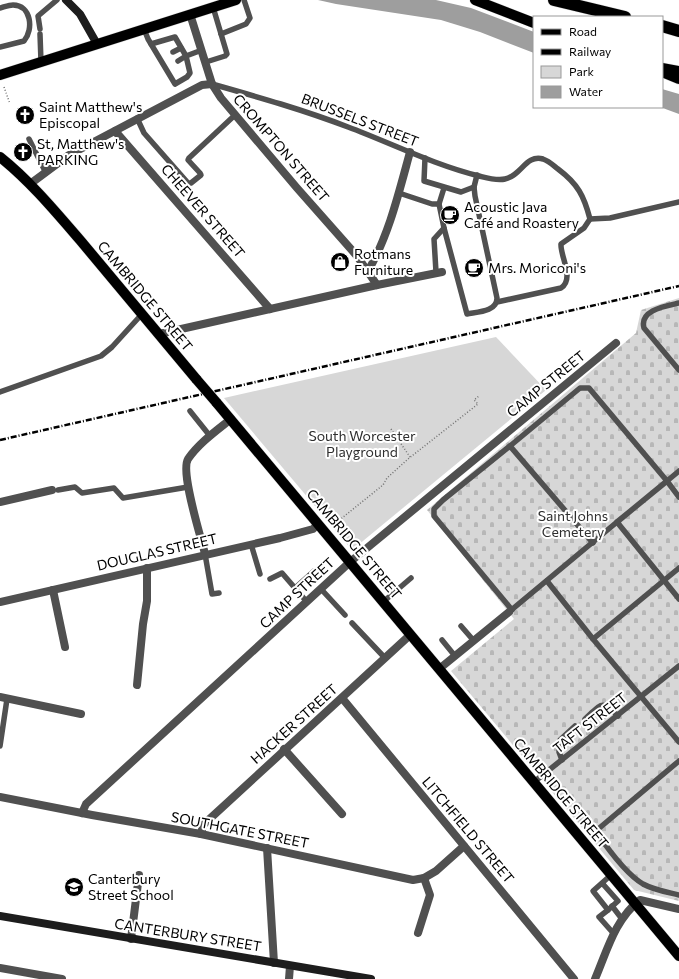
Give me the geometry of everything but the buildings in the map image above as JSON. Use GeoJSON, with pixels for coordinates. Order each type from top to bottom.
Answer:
{"type":"FeatureCollection","features":[{"type":"Feature","properties":{"kind":"highway"},"geometry":{"type":"LineString","coordinates":[[554,0],[621,16]]}},
{"type":"Feature","properties":{"kind":"highway"},"geometry":{"type":"LineString","coordinates":[[663,26],[679,31]]}},
{"type":"Feature","properties":{"kind":"highway"},"geometry":{"type":"LineString","coordinates":[[663,71],[679,78]]}},
{"type":"Feature","properties":{"kind":"main road"},"geometry":{"type":"LineString","coordinates":[[0,75],[236,0]]}},
{"type":"Feature","properties":{"kind":"main road"},"geometry":{"type":"LineString","coordinates":[[475,0],[533,23]]}},
{"type":"Feature","properties":{"kind":"main road"},"geometry":{"type":"LineString","coordinates":[[487,0],[502,11]]}},
{"type":"Feature","properties":{"kind":"main road"},"geometry":{"type":"LineString","coordinates":[[663,68],[679,71]]}},
{"type":"Feature","properties":{"kind":"main road","name":"CAMBRIDGE STREET"},"geometry":{"type":"LineString","coordinates":[[0,157],[30,184],[159,334],[679,956]]}},
{"type":"Feature","properties":{"kind":"street"},"geometry":{"type":"LineString","coordinates":[[66,0],[80,14],[97,44]]}},
{"type":"Feature","properties":{"kind":"street","name":"CROMPTON STREET"},"geometry":{"type":"LineString","coordinates":[[190,14],[212,84],[221,98],[357,256],[377,285]]}},
{"type":"Feature","properties":{"kind":"street"},"geometry":{"type":"LineString","coordinates":[[30,184],[70,155],[137,118],[202,85],[212,84]]}},
{"type":"Feature","properties":{"kind":"street","name":"CHEEVER STREET"},"geometry":{"type":"LineString","coordinates":[[115,131],[270,308]]}},
{"type":"Feature","properties":{"kind":"street"},"geometry":{"type":"LineString","coordinates":[[368,271],[378,253],[399,193],[410,152]]}},
{"type":"Feature","properties":{"kind":"street"},"geometry":{"type":"LineString","coordinates":[[159,334],[270,308],[439,272]]}},
{"type":"Feature","properties":{"kind":"street","name":"CAMP STREET"},"geometry":{"type":"LineString","coordinates":[[82,813],[86,804],[350,562],[616,343]]}},
{"type":"Feature","properties":{"kind":"street"},"geometry":{"type":"LineString","coordinates":[[205,554],[188,487],[186,476],[187,460],[210,436],[231,419]]}},
{"type":"Feature","properties":{"kind":"street"},"geometry":{"type":"LineString","coordinates":[[0,502],[55,490]]}},
{"type":"Feature","properties":{"kind":"street","name":"DOUGLAS STREET"},"geometry":{"type":"LineString","coordinates":[[0,602],[304,532],[313,529],[318,524]]}},
{"type":"Feature","properties":{"kind":"street"},"geometry":{"type":"LineString","coordinates":[[137,685],[143,624],[147,601],[147,568]]}},
{"type":"Feature","properties":{"kind":"street"},"geometry":{"type":"LineString","coordinates":[[53,590],[65,647]]}},
{"type":"Feature","properties":{"kind":"street"},"geometry":{"type":"LineString","coordinates":[[439,669],[510,611]]}},
{"type":"Feature","properties":{"kind":"street","name":"HACKER STREET"},"geometry":{"type":"LineString","coordinates":[[201,834],[203,825],[284,749],[410,635]]}},
{"type":"Feature","properties":{"kind":"street"},"geometry":{"type":"LineString","coordinates":[[3,698],[82,714]]}},
{"type":"Feature","properties":{"kind":"street","name":"LITCHFIELD STREET"},"geometry":{"type":"LineString","coordinates":[[342,698],[574,979]]}},
{"type":"Feature","properties":{"kind":"street"},"geometry":{"type":"LineString","coordinates":[[284,749],[342,814]]}},
{"type":"Feature","properties":{"kind":"street","name":"SOUTHGATE STREET"},"geometry":{"type":"LineString","coordinates":[[0,797],[201,834],[413,880],[424,878]]}},
{"type":"Feature","properties":{"kind":"street"},"geometry":{"type":"LineString","coordinates":[[418,933],[430,895],[424,878],[436,871],[464,846]]}},
{"type":"Feature","properties":{"kind":"street"},"geometry":{"type":"LineString","coordinates":[[267,848],[274,963]]}},
{"type":"Feature","properties":{"kind":"street"},"geometry":{"type":"LineString","coordinates":[[130,939],[139,874]]}},
{"type":"Feature","properties":{"kind":"street"},"geometry":{"type":"LineString","coordinates":[[595,979],[622,919],[635,904],[640,900],[679,909]]}},
{"type":"Feature","properties":{"kind":"street","name":"CANTERBURY STREET"},"geometry":{"type":"LineString","coordinates":[[0,916],[371,979]]}},
{"type":"Feature","properties":{"kind":"street"},"geometry":{"type":"LineString","coordinates":[[288,979],[290,966]]}},
{"type":"Feature","properties":{"kind":"street"},"geometry":{"type":"LineString","coordinates":[[0,968],[62,979]]}},
{"type":"Feature","properties":{"kind":"lane"},"geometry":{"type":"LineString","coordinates":[[41,62],[38,16],[57,0]]}},
{"type":"Feature","properties":{"kind":"lane"},"geometry":{"type":"LineString","coordinates":[[221,34],[246,24],[250,18],[244,0]]}},
{"type":"Feature","properties":{"kind":"lane"},"geometry":{"type":"LineString","coordinates":[[0,8],[12,5],[18,6],[27,14],[30,25],[29,34],[24,41],[0,47]]}},
{"type":"Feature","properties":{"kind":"lane"},"geometry":{"type":"LineString","coordinates":[[206,62],[228,54],[213,7]]}},
{"type":"Feature","properties":{"kind":"lane"},"geometry":{"type":"LineString","coordinates":[[144,29],[151,44],[173,75],[175,84],[187,77],[190,73],[186,68],[186,56],[175,37],[151,44]]}},
{"type":"Feature","properties":{"kind":"lane"},"geometry":{"type":"LineString","coordinates":[[173,52],[181,48]]}},
{"type":"Feature","properties":{"kind":"lane"},"geometry":{"type":"LineString","coordinates":[[178,61],[186,56],[202,50]]}},
{"type":"Feature","properties":{"kind":"lane","name":"BRUSSELS STREET"},"geometry":{"type":"LineString","coordinates":[[212,84],[292,107],[349,127],[425,158],[477,175],[498,180],[507,179],[517,174],[526,163],[532,160],[544,159],[571,180],[586,202],[590,219]]}},
{"type":"Feature","properties":{"kind":"lane"},"geometry":{"type":"LineString","coordinates":[[137,118],[144,133],[188,183],[191,183],[200,175],[200,173],[188,160],[188,158],[235,116]]}},
{"type":"Feature","properties":{"kind":"lane"},"geometry":{"type":"LineString","coordinates":[[29,139],[46,173]]}},
{"type":"Feature","properties":{"kind":"lane"},"geometry":{"type":"LineString","coordinates":[[425,158],[424,181],[461,192],[474,187]]}},
{"type":"Feature","properties":{"kind":"lane"},"geometry":{"type":"LineString","coordinates":[[477,175],[474,187],[475,196],[497,302]]}},
{"type":"Feature","properties":{"kind":"lane"},"geometry":{"type":"LineString","coordinates":[[444,188],[439,204],[467,314],[490,309],[495,306],[497,302],[561,288],[564,286],[567,280],[567,273],[560,244],[584,228],[590,219],[610,218],[679,202]]}},
{"type":"Feature","properties":{"kind":"lane"},"geometry":{"type":"LineString","coordinates":[[399,193],[432,204],[439,204]]}},
{"type":"Feature","properties":{"kind":"lane"},"geometry":{"type":"LineString","coordinates":[[439,272],[434,240],[444,228]]}},
{"type":"Feature","properties":{"kind":"lane"},"geometry":{"type":"LineString","coordinates":[[679,303],[652,311],[645,318],[643,323],[644,328],[679,370]]}},
{"type":"Feature","properties":{"kind":"lane"},"geometry":{"type":"LineString","coordinates":[[0,392],[101,356],[112,347],[142,314]]}},
{"type":"Feature","properties":{"kind":"lane"},"geometry":{"type":"LineString","coordinates":[[679,472],[667,481],[617,522],[510,611],[434,516],[434,509],[443,500],[580,388],[585,387],[589,388],[600,400],[667,481],[679,497]]}},
{"type":"Feature","properties":{"kind":"lane"},"geometry":{"type":"LineString","coordinates":[[190,411],[210,436]]}},
{"type":"Feature","properties":{"kind":"lane"},"geometry":{"type":"LineString","coordinates":[[510,446],[593,543]]}},
{"type":"Feature","properties":{"kind":"lane"},"geometry":{"type":"LineString","coordinates":[[55,490],[75,488],[82,493],[114,488],[123,498],[188,487]]}},
{"type":"Feature","properties":{"kind":"lane"},"geometry":{"type":"LineString","coordinates":[[617,522],[679,599]]}},
{"type":"Feature","properties":{"kind":"lane"},"geometry":{"type":"LineString","coordinates":[[251,544],[260,574]]}},
{"type":"Feature","properties":{"kind":"lane"},"geometry":{"type":"LineString","coordinates":[[205,554],[212,594],[219,593]]}},
{"type":"Feature","properties":{"kind":"lane"},"geometry":{"type":"LineString","coordinates":[[593,639],[679,568]]}},
{"type":"Feature","properties":{"kind":"lane"},"geometry":{"type":"LineString","coordinates":[[295,588],[314,571]]}},
{"type":"Feature","properties":{"kind":"lane"},"geometry":{"type":"LineString","coordinates":[[270,578],[282,573],[307,602]]}},
{"type":"Feature","properties":{"kind":"lane"},"geometry":{"type":"LineString","coordinates":[[383,602],[411,578]]}},
{"type":"Feature","properties":{"kind":"lane"},"geometry":{"type":"LineString","coordinates":[[547,581],[593,639],[679,742]]}},
{"type":"Feature","properties":{"kind":"lane"},"geometry":{"type":"LineString","coordinates":[[321,589],[345,615]]}},
{"type":"Feature","properties":{"kind":"lane"},"geometry":{"type":"LineString","coordinates":[[352,623],[385,658]]}},
{"type":"Feature","properties":{"kind":"lane"},"geometry":{"type":"LineString","coordinates":[[461,626],[474,641]]}},
{"type":"Feature","properties":{"kind":"lane"},"geometry":{"type":"LineString","coordinates":[[442,640],[456,656]]}},
{"type":"Feature","properties":{"kind":"lane","name":"TAFT STREET"},"geometry":{"type":"LineString","coordinates":[[534,782],[679,666]]}},
{"type":"Feature","properties":{"kind":"lane"},"geometry":{"type":"LineString","coordinates":[[0,746],[3,698]]}},
{"type":"Feature","properties":{"kind":"lane"},"geometry":{"type":"LineString","coordinates":[[585,718],[601,705],[605,704],[618,716]]}},
{"type":"Feature","properties":{"kind":"lane"},"geometry":{"type":"LineString","coordinates":[[562,760],[560,740],[575,726]]}},
{"type":"Feature","properties":{"kind":"lane"},"geometry":{"type":"LineString","coordinates":[[679,761],[597,830],[597,833],[622,865],[636,879],[644,885],[657,890],[679,895]]}},
{"type":"Feature","properties":{"kind":"lane"},"geometry":{"type":"LineString","coordinates":[[611,875],[593,891],[622,919]]}},
{"type":"Feature","properties":{"kind":"lane"},"geometry":{"type":"LineString","coordinates":[[602,883],[618,901],[599,917],[614,934]]}},
{"type":"Feature","properties":{"kind":"path"},"geometry":{"type":"LineString","coordinates":[[4,87],[10,104]]}},
{"type":"Feature","properties":{"kind":"path"},"geometry":{"type":"LineString","coordinates":[[330,528],[383,485],[387,478],[410,458],[478,404],[474,400],[479,396]]}},
{"type":"Feature","properties":{"kind":"path"},"geometry":{"type":"LineString","coordinates":[[391,429],[410,458]]}},
{"type":"Feature","properties":{"kind":"green space","name":"Saint Johns Cemetery"},"geometry":{"type":"Polygon","coordinates":[[[679,298],[679,901],[634,890],[451,671],[514,619],[427,510],[636,333],[641,310],[679,298]]]}},
{"type":"Feature","properties":{"kind":"green space","name":"South Worcester Playground"},"geometry":{"type":"Polygon","coordinates":[[[496,337],[546,390],[352,550],[224,398],[496,337]]]}},
{"type":"Feature","properties":{"kind":"water"},"geometry":{"type":"Polygon","coordinates":[[[318,0],[436,0],[471,8],[533,32],[533,53],[480,32],[441,20],[318,0]]]}},
{"type":"Feature","properties":{"kind":"water"},"geometry":{"type":"Polygon","coordinates":[[[663,89],[679,94],[679,114],[663,108],[663,89]]]}},
{"type":"Feature","properties":{"kind":"railway"},"geometry":{"type":"LineString","coordinates":[[0,440],[679,286]]}},
{"type":"Feature","properties":{"kind":"place","name":"Saint Matthew's Episcopal"},"geometry":{"type":"Point","coordinates":[25,115]}},
{"type":"Feature","properties":{"kind":"place","name":"St, Matthew's PARKING"},"geometry":{"type":"Point","coordinates":[23,152]}},
{"type":"Feature","properties":{"kind":"place","name":"Acoustic Java Café and Roastery"},"geometry":{"type":"Point","coordinates":[450,215]}},
{"type":"Feature","properties":{"kind":"place","name":"Rotmans Furniture"},"geometry":{"type":"Point","coordinates":[340,262]}},
{"type":"Feature","properties":{"kind":"place","name":"Mrs. Moriconi's"},"geometry":{"type":"Point","coordinates":[474,268]}},
{"type":"Feature","properties":{"kind":"place","name":"Canterbury Street School"},"geometry":{"type":"Point","coordinates":[74,887]}}]}
